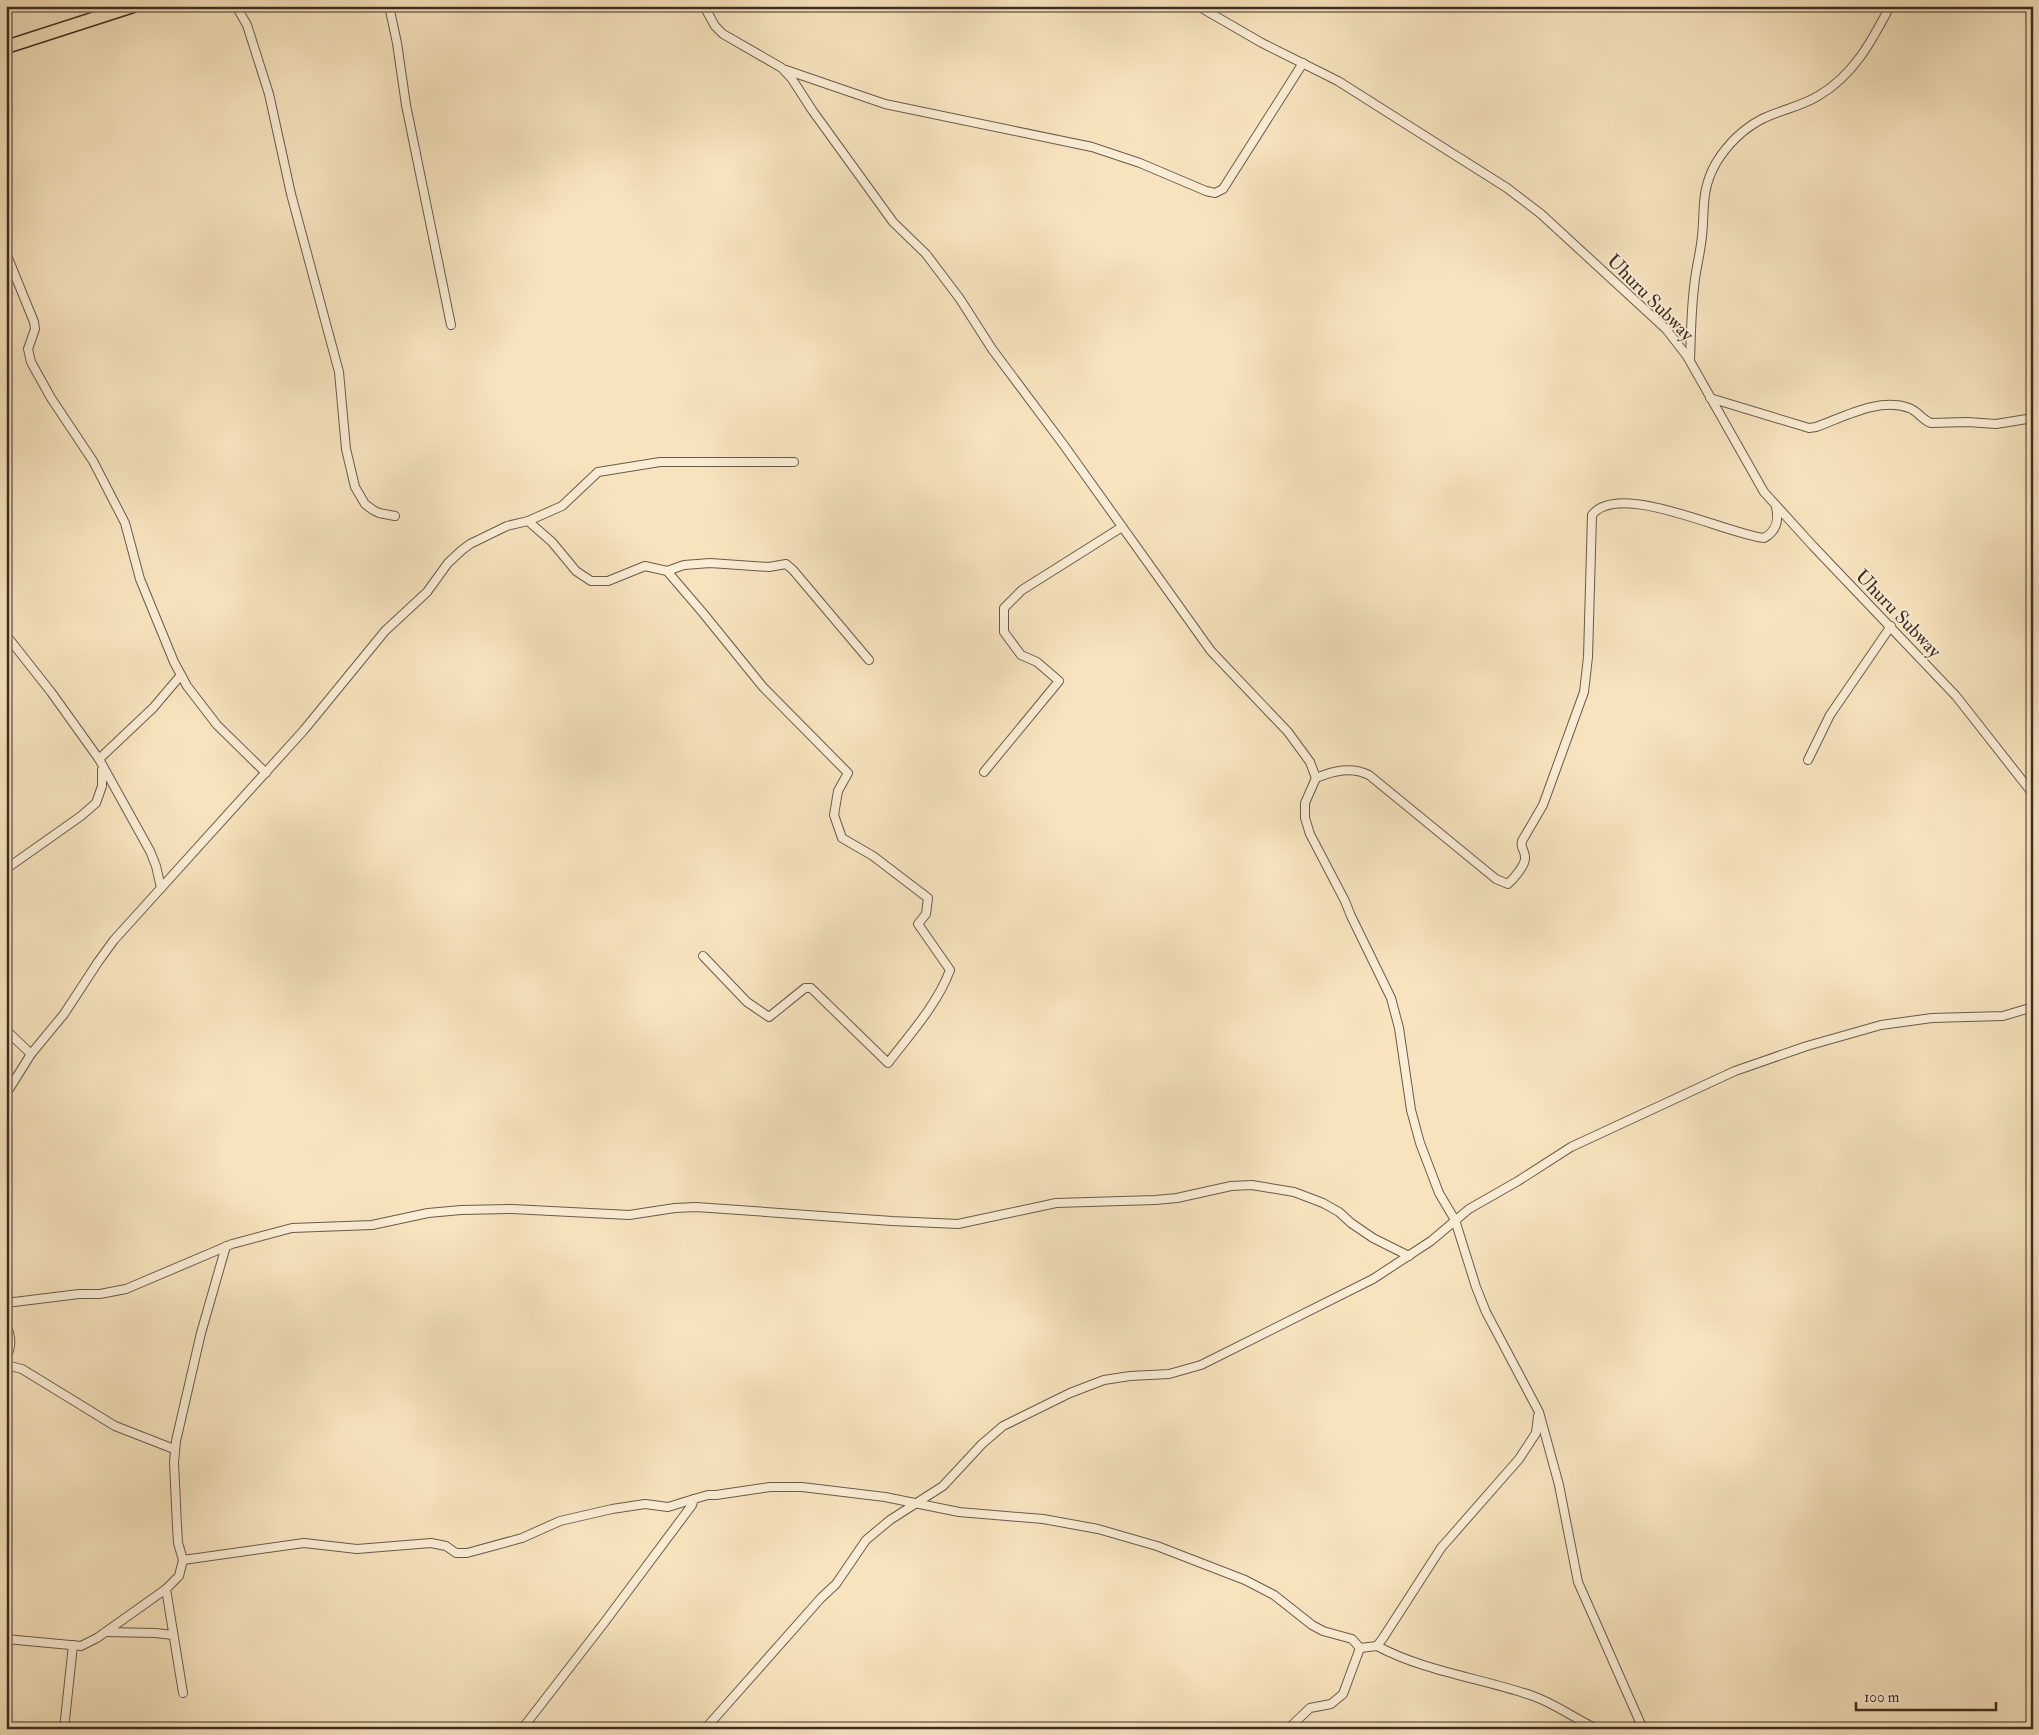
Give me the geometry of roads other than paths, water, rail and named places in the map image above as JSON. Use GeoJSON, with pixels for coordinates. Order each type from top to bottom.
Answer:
{"type":"FeatureCollection","features":[{"type":"Feature","properties":{"kind":"main road"},"geometry":{"type":"LineString","coordinates":[[6,47],[133,6]]}},
{"type":"Feature","properties":{"kind":"street"},"geometry":{"type":"LineString","coordinates":[[236,6],[246,25],[268,94],[292,202],[339,372],[346,449],[355,487],[365,504],[379,513],[395,516]]}},
{"type":"Feature","properties":{"kind":"street"},"geometry":{"type":"LineString","coordinates":[[389,6],[397,43],[406,105],[451,325]]}},
{"type":"Feature","properties":{"kind":"street"},"geometry":{"type":"LineString","coordinates":[[704,6],[715,26],[723,34],[782,68],[838,90],[885,104],[1092,147],[1140,163],[1215,193],[1223,189],[1303,63]]}},
{"type":"Feature","properties":{"kind":"street","name":"Uhuru Subway"},"geometry":{"type":"LineString","coordinates":[[1198,6],[1262,43],[1338,82],[1473,164],[1541,214],[1666,328],[1690,360],[1755,478],[1775,505],[1956,696],[2033,794]]}},
{"type":"Feature","properties":{"kind":"street"},"geometry":{"type":"LineString","coordinates":[[1690,360],[1694,290],[1701,244],[1704,193],[1716,164],[1726,149],[1751,126],[1762,119],[1806,103],[1848,74],[1868,45],[1890,6]]}},
{"type":"Feature","properties":{"kind":"street"},"geometry":{"type":"LineString","coordinates":[[782,68],[792,79],[812,110],[893,222],[926,254],[960,298],[992,349],[1211,650],[1288,732],[1310,762],[1316,778],[1305,803],[1305,818],[1310,834],[1387,986],[1399,1028],[1411,1110],[1420,1143],[1439,1193],[1455,1220],[1486,1312],[1539,1412],[1559,1485],[1578,1582],[1644,1729]]}},
{"type":"Feature","properties":{"kind":"street"},"geometry":{"type":"LineString","coordinates":[[6,253],[34,322],[35,329],[28,349],[31,362],[51,398],[94,461],[125,523],[134,562],[146,595],[181,675],[196,699],[217,725],[266,773]]}},
{"type":"Feature","properties":{"kind":"street"},"geometry":{"type":"LineString","coordinates":[[1710,398],[1809,428],[1867,409],[1889,405],[1908,407],[1931,423],[1967,422],[1996,424],[2033,418]]}},
{"type":"Feature","properties":{"kind":"street"},"geometry":{"type":"LineString","coordinates":[[6,1094],[31,1054],[64,1014],[114,940],[266,773],[374,644],[427,592],[454,557],[470,544],[507,526],[528,521],[562,506],[598,472],[660,462],[794,462]]}},
{"type":"Feature","properties":{"kind":"street"},"geometry":{"type":"LineString","coordinates":[[1316,778],[1331,772],[1348,770],[1369,775],[1496,879],[1508,884],[1526,856],[1522,848],[1522,841],[1543,805],[1584,692],[1588,656],[1592,515],[1605,505],[1628,503],[1653,507],[1764,538],[1770,534],[1777,522],[1778,517],[1775,505]]}},
{"type":"Feature","properties":{"kind":"street"},"geometry":{"type":"LineString","coordinates":[[528,521],[552,542],[576,572],[591,581],[608,581],[645,566],[666,571],[690,564],[717,563],[789,566],[869,660]]}},
{"type":"Feature","properties":{"kind":"street"},"geometry":{"type":"LineString","coordinates":[[984,772],[1059,681],[1037,662],[1021,655],[1004,632],[1004,608],[1022,590],[1122,527]]}},
{"type":"Feature","properties":{"kind":"street"},"geometry":{"type":"LineString","coordinates":[[666,571],[703,612],[763,687],[848,773],[838,791],[834,815],[842,838],[873,856],[928,898],[926,914],[918,924],[950,970],[946,982],[934,1001],[888,1063],[811,988],[805,988],[769,1017],[747,1002],[703,956]]}},
{"type":"Feature","properties":{"kind":"street"},"geometry":{"type":"LineString","coordinates":[[1808,760],[1830,715],[1891,626]]}},
{"type":"Feature","properties":{"kind":"street"},"geometry":{"type":"LineString","coordinates":[[6,635],[52,692],[100,762],[150,851],[161,888]]}},
{"type":"Feature","properties":{"kind":"street"},"geometry":{"type":"LineString","coordinates":[[6,869],[81,816],[96,803],[102,786],[100,762],[153,708],[181,675]]}},
{"type":"Feature","properties":{"kind":"street"},"geometry":{"type":"LineString","coordinates":[[705,1729],[821,1598],[836,1584],[866,1540],[890,1520],[943,1486],[982,1444],[1003,1426],[1024,1414],[1104,1380],[1130,1376],[1169,1374],[1193,1368],[1368,1281],[1409,1256],[1481,1201],[1518,1181],[1572,1147],[1701,1086],[1753,1064],[1881,1025],[1932,1018],[2003,1016],[2033,1007]]}},
{"type":"Feature","properties":{"kind":"street"},"geometry":{"type":"LineString","coordinates":[[6,1030],[31,1054]]}},
{"type":"Feature","properties":{"kind":"street"},"geometry":{"type":"LineString","coordinates":[[6,1303],[79,1294],[100,1294],[126,1289],[226,1246],[260,1235],[292,1228],[372,1225],[428,1213],[484,1209],[629,1215],[696,1207],[958,1224],[1056,1203],[1177,1198],[1242,1185],[1294,1192],[1323,1203],[1373,1238],[1409,1256]]}},
{"type":"Feature","properties":{"kind":"street"},"geometry":{"type":"LineString","coordinates":[[6,1639],[81,1646],[106,1632],[166,1588],[179,1576],[183,1560],[178,1542],[174,1449],[201,1333],[226,1246]]}},
{"type":"Feature","properties":{"kind":"street"},"geometry":{"type":"LineString","coordinates":[[6,1325],[10,1341],[10,1349],[6,1358]]}},
{"type":"Feature","properties":{"kind":"street"},"geometry":{"type":"LineString","coordinates":[[6,1365],[22,1369],[115,1426],[174,1449]]}},
{"type":"Feature","properties":{"kind":"street"},"geometry":{"type":"LineString","coordinates":[[1377,1646],[1388,1632],[1406,1600],[1441,1548],[1519,1459],[1536,1434],[1539,1412]]}},
{"type":"Feature","properties":{"kind":"street"},"geometry":{"type":"LineString","coordinates":[[183,1560],[304,1543],[357,1549],[431,1543],[446,1546],[456,1553],[467,1553],[522,1538],[560,1521],[612,1509],[645,1504],[668,1507],[708,1495],[780,1486],[869,1495],[959,1512],[1052,1520],[1098,1529],[1157,1546],[1263,1589],[1274,1595],[1312,1625],[1324,1631],[1352,1639],[1360,1648]]}},
{"type":"Feature","properties":{"kind":"street"},"geometry":{"type":"LineString","coordinates":[[522,1729],[604,1623],[694,1499]]}},
{"type":"Feature","properties":{"kind":"street"},"geometry":{"type":"LineString","coordinates":[[166,1588],[183,1693]]}},
{"type":"Feature","properties":{"kind":"street"},"geometry":{"type":"LineString","coordinates":[[106,1632],[173,1635]]}},
{"type":"Feature","properties":{"kind":"street"},"geometry":{"type":"LineString","coordinates":[[64,1729],[74,1645]]}},
{"type":"Feature","properties":{"kind":"street"},"geometry":{"type":"LineString","coordinates":[[1360,1648],[1377,1646],[1391,1654],[1442,1672],[1533,1696],[1559,1706],[1597,1729]]}},
{"type":"Feature","properties":{"kind":"street"},"geometry":{"type":"LineString","coordinates":[[1288,1729],[1310,1708],[1331,1704],[1343,1694],[1360,1648]]}}]}
